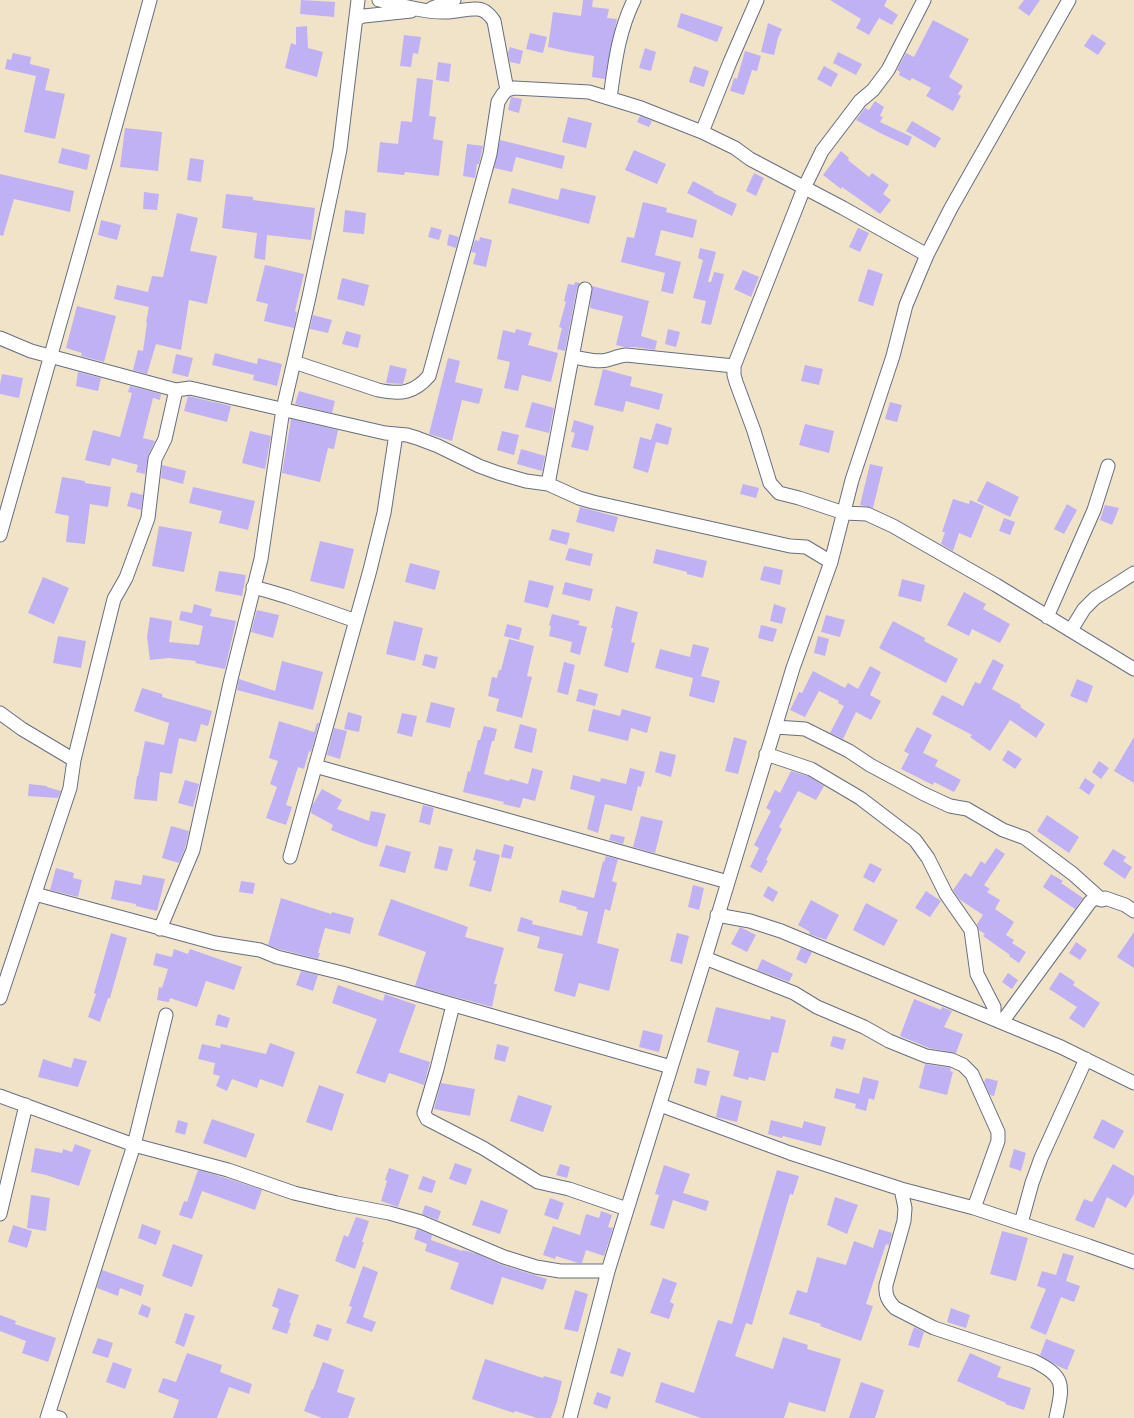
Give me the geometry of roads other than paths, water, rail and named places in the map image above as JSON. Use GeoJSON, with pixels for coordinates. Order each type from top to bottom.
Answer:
{"type":"FeatureCollection","features":[{"type":"Feature","properties":{"kind":"street"},"geometry":{"type":"LineString","coordinates":[[0,535],[5,500],[51,356],[126,92],[150,0]]}},
{"type":"Feature","properties":{"kind":"street"},"geometry":{"type":"LineString","coordinates":[[160,929],[193,850],[231,679],[260,559],[283,409],[340,149],[358,0]]}},
{"type":"Feature","properties":{"kind":"street"},"geometry":{"type":"LineString","coordinates":[[379,0],[421,9],[444,12],[478,9],[485,11],[494,21],[507,90]]}},
{"type":"Feature","properties":{"kind":"street"},"geometry":{"type":"LineString","coordinates":[[356,20],[364,16],[434,8],[454,0]]}},
{"type":"Feature","properties":{"kind":"street"},"geometry":{"type":"LineString","coordinates":[[610,98],[618,40],[634,0]]}},
{"type":"Feature","properties":{"kind":"street"},"geometry":{"type":"LineString","coordinates":[[702,132],[757,0]]}},
{"type":"Feature","properties":{"kind":"street"},"geometry":{"type":"LineString","coordinates":[[924,0],[888,70],[873,90],[860,101],[822,151],[804,188],[734,366],[736,382],[754,431],[770,483],[779,493],[844,513],[867,514],[893,526],[996,585],[1134,669]]}},
{"type":"Feature","properties":{"kind":"street"},"geometry":{"type":"LineString","coordinates":[[570,1418],[608,1271],[793,668],[831,562],[852,480],[893,356],[906,304],[927,255],[955,201],[1069,0]]}},
{"type":"Feature","properties":{"kind":"street"},"geometry":{"type":"LineString","coordinates":[[294,362],[392,393],[412,390],[422,384],[430,376],[490,154],[498,102],[507,90],[514,88],[589,92],[641,108],[702,132],[735,148],[750,159],[843,208],[927,255]]}},
{"type":"Feature","properties":{"kind":"street"},"geometry":{"type":"LineString","coordinates":[[548,484],[585,289]]}},
{"type":"Feature","properties":{"kind":"street"},"geometry":{"type":"LineString","coordinates":[[0,338],[30,351],[176,390],[190,388],[385,433],[417,438],[438,446],[479,466],[526,481],[548,484],[579,498],[782,544],[806,548],[831,562]]}},
{"type":"Feature","properties":{"kind":"street"},"geometry":{"type":"LineString","coordinates":[[572,357],[600,361],[626,355],[734,366]]}},
{"type":"Feature","properties":{"kind":"street"},"geometry":{"type":"LineString","coordinates":[[0,998],[70,788],[74,760],[114,599],[126,578],[148,518],[155,459],[165,439],[176,390]]}},
{"type":"Feature","properties":{"kind":"street"},"geometry":{"type":"LineString","coordinates":[[290,857],[356,621],[384,513],[396,434]]}},
{"type":"Feature","properties":{"kind":"street"},"geometry":{"type":"LineString","coordinates":[[1047,617],[1094,510],[1108,466]]}},
{"type":"Feature","properties":{"kind":"street"},"geometry":{"type":"LineString","coordinates":[[1071,630],[1084,609],[1095,598],[1134,573]]}},
{"type":"Feature","properties":{"kind":"street"},"geometry":{"type":"LineString","coordinates":[[253,587],[268,590],[356,621]]}},
{"type":"Feature","properties":{"kind":"street"},"geometry":{"type":"LineString","coordinates":[[0,713],[22,730],[74,760]]}},
{"type":"Feature","properties":{"kind":"street"},"geometry":{"type":"LineString","coordinates":[[776,727],[805,729],[924,794],[950,806],[967,809],[1003,830],[1025,838],[1073,874],[1102,900]]}},
{"type":"Feature","properties":{"kind":"street"},"geometry":{"type":"LineString","coordinates":[[766,754],[811,769],[860,798],[915,840],[928,858],[946,894],[972,930],[977,974],[994,1007],[997,1020]]}},
{"type":"Feature","properties":{"kind":"street"},"geometry":{"type":"LineString","coordinates":[[315,766],[728,882]]}},
{"type":"Feature","properties":{"kind":"street"},"geometry":{"type":"LineString","coordinates":[[35,894],[215,943],[260,950],[276,957],[342,973],[671,1067]]}},
{"type":"Feature","properties":{"kind":"street"},"geometry":{"type":"LineString","coordinates":[[997,1020],[1085,908],[1095,898],[1102,900],[1105,898],[1125,905],[1134,911]]}},
{"type":"Feature","properties":{"kind":"street"},"geometry":{"type":"LineString","coordinates":[[718,915],[750,921],[781,931],[997,1020],[1086,1059],[1134,1083]]}},
{"type":"Feature","properties":{"kind":"street"},"geometry":{"type":"LineString","coordinates":[[705,958],[794,993],[817,1007],[864,1027],[889,1041],[926,1056],[952,1060],[963,1065],[972,1074],[998,1132],[998,1141],[974,1208]]}},
{"type":"Feature","properties":{"kind":"street"},"geometry":{"type":"LineString","coordinates":[[454,1005],[424,1116],[427,1119],[483,1148],[538,1182],[569,1189],[627,1209]]}},
{"type":"Feature","properties":{"kind":"street"},"geometry":{"type":"LineString","coordinates":[[52,1417],[134,1145],[166,1015]]}},
{"type":"Feature","properties":{"kind":"street"},"geometry":{"type":"LineString","coordinates":[[1021,1224],[1041,1158],[1086,1059]]}},
{"type":"Feature","properties":{"kind":"street"},"geometry":{"type":"LineString","coordinates":[[0,1096],[134,1145],[228,1170],[294,1193],[389,1213],[421,1222],[504,1257],[536,1267],[560,1271],[608,1271]]}},
{"type":"Feature","properties":{"kind":"street"},"geometry":{"type":"LineString","coordinates":[[0,1214],[26,1105]]}},
{"type":"Feature","properties":{"kind":"street"},"geometry":{"type":"LineString","coordinates":[[660,1105],[790,1153],[901,1189],[974,1208],[1134,1262]]}},
{"type":"Feature","properties":{"kind":"street"},"geometry":{"type":"LineString","coordinates":[[901,1189],[904,1208],[904,1221],[886,1285],[886,1294],[891,1304],[895,1308],[934,1328],[1044,1366],[1057,1376],[1061,1386],[1056,1418]]}}]}
